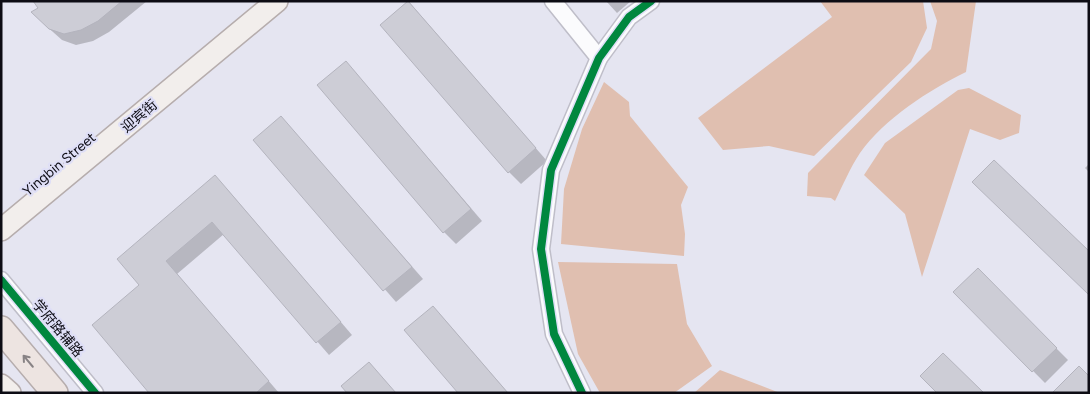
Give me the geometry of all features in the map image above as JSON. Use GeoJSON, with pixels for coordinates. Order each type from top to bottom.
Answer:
{"type":"FeatureCollection","features":[{"type":"Feature","properties":{"kind":"highway"},"geometry":{"type":"LineString","coordinates":[[1,329],[55,393]]}},
{"type":"Feature","properties":{"kind":"main road","name":"Yingbin Street"},"geometry":{"type":"LineString","coordinates":[[1,212],[255,1]]}},
{"type":"Feature","properties":{"kind":"main road","name":"迎宾街"},"geometry":{"type":"LineString","coordinates":[[1,230],[277,1]]}},
{"type":"Feature","properties":{"kind":"main road"},"geometry":{"type":"LineString","coordinates":[[1,385],[10,393]]}},
{"type":"Feature","properties":{"kind":"main road"},"geometry":{"type":"LineString","coordinates":[[1,391],[10,393]]}},
{"type":"Feature","properties":{"kind":"street"},"geometry":{"type":"LineString","coordinates":[[553,1],[599,58]]}},
{"type":"Feature","properties":{"kind":"street"},"geometry":{"type":"LineString","coordinates":[[582,393],[554,334],[541,249],[551,170],[599,58],[629,17],[651,1]]}},
{"type":"Feature","properties":{"kind":"street","name":"学府路辅路"},"geometry":{"type":"LineString","coordinates":[[1,280],[96,393]]}},
{"type":"Feature","properties":{"kind":"shaded area"},"geometry":{"type":"Polygon","coordinates":[[[820,1],[923,1],[927,28],[911,62],[814,156],[769,146],[723,150],[698,118],[832,17],[820,1]]]}},
{"type":"Feature","properties":{"kind":"shaded area"},"geometry":{"type":"Polygon","coordinates":[[[930,1],[976,1],[966,72],[937,87],[908,106],[881,129],[860,153],[835,201],[831,198],[807,196],[808,173],[931,49],[937,21],[930,1]]]}},
{"type":"Feature","properties":{"kind":"shaded area"},"geometry":{"type":"Polygon","coordinates":[[[604,82],[629,102],[630,116],[688,187],[681,205],[685,234],[684,256],[561,244],[564,189],[582,129],[604,82]]]}},
{"type":"Feature","properties":{"kind":"shaded area"},"geometry":{"type":"Polygon","coordinates":[[[969,88],[1021,115],[1019,133],[1000,140],[970,129],[922,277],[905,214],[864,175],[885,143],[958,90],[969,88]]]}},
{"type":"Feature","properties":{"kind":"shaded area"},"geometry":{"type":"Polygon","coordinates":[[[558,262],[677,264],[687,324],[712,366],[674,393],[600,393],[578,354],[558,262]]]}},
{"type":"Feature","properties":{"kind":"shaded area"},"geometry":{"type":"Polygon","coordinates":[[[720,370],[780,393],[694,393],[720,370]]]}},
{"type":"Feature","properties":{"kind":"building"},"geometry":{"type":"Polygon","coordinates":[[[33,1],[122,1],[98,21],[81,30],[64,34],[49,29],[31,12],[38,8],[33,1]]]}},
{"type":"Feature","properties":{"kind":"building"},"geometry":{"type":"Polygon","coordinates":[[[408,1],[536,148],[508,173],[380,25],[408,1]]]}},
{"type":"Feature","properties":{"kind":"building"},"geometry":{"type":"Polygon","coordinates":[[[346,61],[471,209],[443,233],[317,85],[346,61]]]}},
{"type":"Feature","properties":{"kind":"building"},"geometry":{"type":"Polygon","coordinates":[[[281,116],[412,267],[383,291],[253,140],[281,116]]]}},
{"type":"Feature","properties":{"kind":"building"},"geometry":{"type":"Polygon","coordinates":[[[994,160],[1089,251],[1089,295],[972,182],[994,160]]]}},
{"type":"Feature","properties":{"kind":"building"},"geometry":{"type":"Polygon","coordinates":[[[215,175],[341,322],[316,343],[212,222],[166,261],[269,381],[256,393],[149,393],[92,325],[139,285],[117,259],[215,175]]]}},
{"type":"Feature","properties":{"kind":"building"},"geometry":{"type":"Polygon","coordinates":[[[978,268],[1057,348],[1032,372],[953,292],[978,268]]]}},
{"type":"Feature","properties":{"kind":"building"},"geometry":{"type":"Polygon","coordinates":[[[433,306],[508,393],[458,393],[404,330],[433,306]]]}},
{"type":"Feature","properties":{"kind":"building"},"geometry":{"type":"Polygon","coordinates":[[[943,353],[984,393],[937,393],[920,376],[943,353]]]}},
{"type":"Feature","properties":{"kind":"building"},"geometry":{"type":"Polygon","coordinates":[[[369,362],[396,393],[347,393],[341,386],[369,362]]]}},
{"type":"Feature","properties":{"kind":"building"},"geometry":{"type":"Polygon","coordinates":[[[1079,366],[1089,376],[1089,393],[1052,393],[1079,366]]]}},
{"type":"Feature","properties":{"kind":"cycle path"},"geometry":{"type":"LineString","coordinates":[[582,393],[554,334],[541,249],[551,170],[599,58],[629,17],[651,1]]}},
{"type":"Feature","properties":{"kind":"cycle path"},"geometry":{"type":"LineString","coordinates":[[1,280],[95,393]]}}]}
